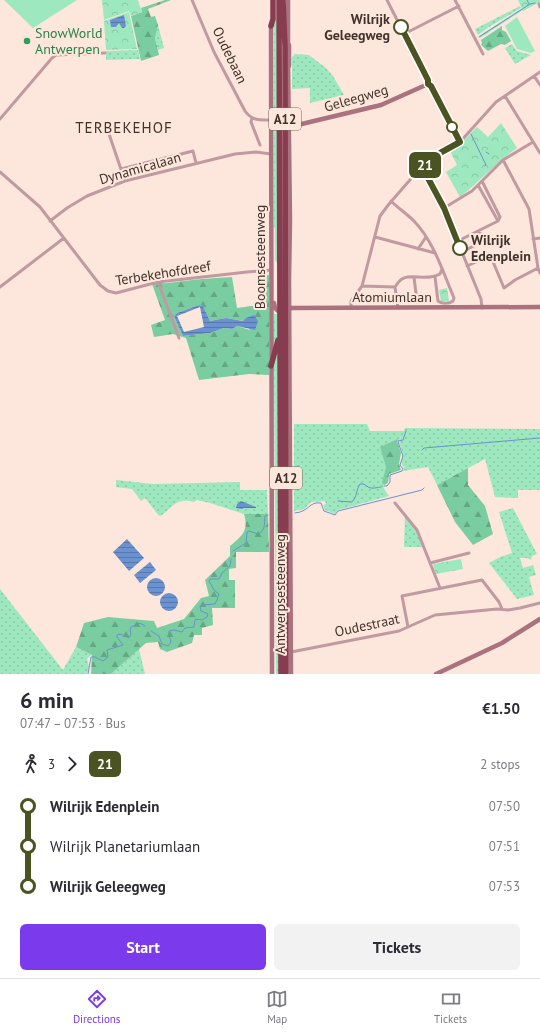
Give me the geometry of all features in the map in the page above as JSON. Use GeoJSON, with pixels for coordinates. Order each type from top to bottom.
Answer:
{"type":"FeatureCollection","features":[{"type":"Feature","properties":{"kind":"highway"},"geometry":{"type":"LineString","coordinates":[[270,26],[272,19],[272,0]]}},
{"type":"Feature","properties":{"kind":"highway","name":"A12"},"geometry":{"type":"LineString","coordinates":[[279,0],[280,228],[285,309],[286,674]]}},
{"type":"Feature","properties":{"kind":"highway"},"geometry":{"type":"LineString","coordinates":[[286,1],[288,35]]}},
{"type":"Feature","properties":{"kind":"highway","name":"A12"},"geometry":{"type":"LineString","coordinates":[[283,266],[285,238],[286,1]]}},
{"type":"Feature","properties":{"kind":"highway"},"geometry":{"type":"LineString","coordinates":[[285,238],[290,221]]}},
{"type":"Feature","properties":{"kind":"highway","name":"A12"},"geometry":{"type":"LineString","coordinates":[[281,674],[281,332],[285,309]]}},
{"type":"Feature","properties":{"kind":"highway"},"geometry":{"type":"LineString","coordinates":[[271,366],[281,332]]}},
{"type":"Feature","properties":{"kind":"main road","name":"Boomsesteenweg"},"geometry":{"type":"LineString","coordinates":[[286,1],[290,55],[289,79]]}},
{"type":"Feature","properties":{"kind":"main road","name":"Boomsesteenweg"},"geometry":{"type":"LineString","coordinates":[[270,26],[272,514]]}},
{"type":"Feature","properties":{"kind":"main road","name":"Boomsesteenweg"},"geometry":{"type":"LineString","coordinates":[[288,35],[290,221],[285,309],[291,513]]}},
{"type":"Feature","properties":{"kind":"main road","name":"Geleegweg"},"geometry":{"type":"LineString","coordinates":[[289,127],[381,105],[428,84]]}},
{"type":"Feature","properties":{"kind":"main road"},"geometry":{"type":"LineString","coordinates":[[271,248],[274,252],[274,263],[283,266]]}},
{"type":"Feature","properties":{"kind":"main road","name":"Terbekehofdreef"},"geometry":{"type":"LineString","coordinates":[[271,270],[277,270],[283,266]]}},
{"type":"Feature","properties":{"kind":"main road"},"geometry":{"type":"LineString","coordinates":[[271,279],[274,287],[274,306],[276,310],[285,309]]}},
{"type":"Feature","properties":{"kind":"main road","name":"Atomiumlaan"},"geometry":{"type":"LineString","coordinates":[[285,309],[540,308]]}},
{"type":"Feature","properties":{"kind":"main road","name":"Antwerpsesteenweg"},"geometry":{"type":"LineString","coordinates":[[291,513],[291,674]]}},
{"type":"Feature","properties":{"kind":"main road","name":"Antwerpsesteenweg"},"geometry":{"type":"LineString","coordinates":[[272,514],[272,674]]}},
{"type":"Feature","properties":{"kind":"main road"},"geometry":{"type":"LineString","coordinates":[[436,674],[502,643],[540,618]]}},
{"type":"Feature","properties":{"kind":"street","name":"Oudebaan"},"geometry":{"type":"LineString","coordinates":[[192,0],[214,52],[245,111],[252,118],[251,122],[260,145]]}},
{"type":"Feature","properties":{"kind":"street"},"geometry":{"type":"LineString","coordinates":[[387,0],[428,80],[428,84],[431,86],[460,142]]}},
{"type":"Feature","properties":{"kind":"street"},"geometry":{"type":"LineString","coordinates":[[454,0],[484,54]]}},
{"type":"Feature","properties":{"kind":"street"},"geometry":{"type":"LineString","coordinates":[[404,34],[458,6]]}},
{"type":"Feature","properties":{"kind":"street"},"geometry":{"type":"LineString","coordinates":[[0,119],[56,55],[105,53]]}},
{"type":"Feature","properties":{"kind":"street"},"geometry":{"type":"LineString","coordinates":[[353,308],[351,301],[362,286],[380,216],[391,201],[422,167],[440,153],[460,142],[488,111],[505,96],[540,72]]}},
{"type":"Feature","properties":{"kind":"street"},"geometry":{"type":"LineString","coordinates":[[534,76],[540,85]]}},
{"type":"Feature","properties":{"kind":"street"},"geometry":{"type":"LineString","coordinates":[[505,96],[540,153]]}},
{"type":"Feature","properties":{"kind":"street"},"geometry":{"type":"LineString","coordinates":[[252,118],[256,120],[271,120]]}},
{"type":"Feature","properties":{"kind":"street"},"geometry":{"type":"LineString","coordinates":[[109,134],[125,181]]}},
{"type":"Feature","properties":{"kind":"street"},"geometry":{"type":"LineString","coordinates":[[444,208],[458,200],[482,181],[503,160],[533,142]]}},
{"type":"Feature","properties":{"kind":"street","name":"Dynamicalaan"},"geometry":{"type":"LineString","coordinates":[[121,169],[193,151],[196,163]]}},
{"type":"Feature","properties":{"kind":"street","name":"Dynamicalaan"},"geometry":{"type":"LineString","coordinates":[[50,221],[67,208],[87,196],[125,181],[196,163],[246,153],[261,152],[271,154]]}},
{"type":"Feature","properties":{"kind":"street"},"geometry":{"type":"LineString","coordinates":[[503,160],[529,209],[540,273]]}},
{"type":"Feature","properties":{"kind":"street"},"geometry":{"type":"LineString","coordinates":[[422,167],[444,208],[481,300],[482,308]]}},
{"type":"Feature","properties":{"kind":"street","name":"Terbekehofdreef"},"geometry":{"type":"LineString","coordinates":[[0,172],[40,207],[100,285],[108,291],[116,294],[158,282],[271,270]]}},
{"type":"Feature","properties":{"kind":"street"},"geometry":{"type":"LineString","coordinates":[[482,181],[500,218],[498,221]]}},
{"type":"Feature","properties":{"kind":"street"},"geometry":{"type":"LineString","coordinates":[[478,184],[498,221]]}},
{"type":"Feature","properties":{"kind":"street"},"geometry":{"type":"LineString","coordinates":[[391,201],[414,221],[426,237],[442,268],[454,301],[450,303],[439,302],[437,299],[434,277]]}},
{"type":"Feature","properties":{"kind":"street"},"geometry":{"type":"LineString","coordinates":[[458,241],[498,221]]}},
{"type":"Feature","properties":{"kind":"street"},"geometry":{"type":"LineString","coordinates":[[462,252],[487,239],[486,236],[477,232]]}},
{"type":"Feature","properties":{"kind":"street"},"geometry":{"type":"LineString","coordinates":[[375,237],[435,254]]}},
{"type":"Feature","properties":{"kind":"street"},"geometry":{"type":"LineString","coordinates":[[418,249],[426,237]]}},
{"type":"Feature","properties":{"kind":"street"},"geometry":{"type":"LineString","coordinates":[[0,287],[64,238]]}},
{"type":"Feature","properties":{"kind":"street"},"geometry":{"type":"LineString","coordinates":[[533,239],[540,238]]}},
{"type":"Feature","properties":{"kind":"street"},"geometry":{"type":"LineString","coordinates":[[467,266],[489,256],[491,257],[504,288],[515,280],[538,268]]}},
{"type":"Feature","properties":{"kind":"street"},"geometry":{"type":"LineString","coordinates":[[362,286],[395,287],[405,277],[434,277],[440,274],[442,268]]}},
{"type":"Feature","properties":{"kind":"street"},"geometry":{"type":"LineString","coordinates":[[414,277],[417,302]]}},
{"type":"Feature","properties":{"kind":"street"},"geometry":{"type":"LineString","coordinates":[[158,282],[178,338]]}},
{"type":"Feature","properties":{"kind":"street"},"geometry":{"type":"LineString","coordinates":[[395,287],[398,308]]}},
{"type":"Feature","properties":{"kind":"street"},"geometry":{"type":"LineString","coordinates":[[395,503],[417,530],[440,588]]}},
{"type":"Feature","properties":{"kind":"street"},"geometry":{"type":"LineString","coordinates":[[430,563],[469,553]]}},
{"type":"Feature","properties":{"kind":"street"},"geometry":{"type":"LineString","coordinates":[[408,627],[402,596],[440,588],[482,580],[499,602],[502,609]]}},
{"type":"Feature","properties":{"kind":"street","name":"Oudestraat"},"geometry":{"type":"LineString","coordinates":[[291,652],[399,631],[435,615],[520,608],[540,603]]}},
{"type":"Feature","properties":{"kind":"green space"},"geometry":{"type":"Polygon","coordinates":[[[4,0],[77,0],[33,28],[4,0]]]}},
{"type":"Feature","properties":{"kind":"green space"},"geometry":{"type":"Polygon","coordinates":[[[102,0],[138,0],[142,12],[131,16],[129,11],[104,20],[102,0]]]}},
{"type":"Feature","properties":{"kind":"green space"},"geometry":{"type":"Polygon","coordinates":[[[165,0],[171,0],[148,9],[151,17],[155,16],[158,25],[155,38],[159,55],[141,61],[131,16],[142,12],[141,8],[165,0]]]}},
{"type":"Feature","properties":{"kind":"green space"},"geometry":{"type":"Polygon","coordinates":[[[518,0],[540,0],[540,6],[538,3],[523,11],[518,0]]]}},
{"type":"Feature","properties":{"kind":"green space"},"geometry":{"type":"Polygon","coordinates":[[[520,6],[521,8],[478,35],[475,29],[520,6]]]}},
{"type":"Feature","properties":{"kind":"green space"},"geometry":{"type":"Polygon","coordinates":[[[524,7],[523,10],[480,38],[479,36],[524,7]]]}},
{"type":"Feature","properties":{"kind":"green space"},"geometry":{"type":"Polygon","coordinates":[[[129,12],[137,49],[106,50],[104,21],[129,12]]]}},
{"type":"Feature","properties":{"kind":"green space"},"geometry":{"type":"Polygon","coordinates":[[[274,13],[277,21],[278,264],[275,260],[274,226],[274,13]]]}},
{"type":"Feature","properties":{"kind":"green space"},"geometry":{"type":"Polygon","coordinates":[[[517,17],[535,51],[531,53],[517,49],[505,26],[517,17]]]}},
{"type":"Feature","properties":{"kind":"green space"},"geometry":{"type":"Polygon","coordinates":[[[158,25],[164,48],[158,50],[155,38],[158,25]]]}},
{"type":"Feature","properties":{"kind":"green space"},"geometry":{"type":"Polygon","coordinates":[[[502,26],[502,30],[506,32],[511,41],[505,45],[501,44],[488,51],[481,45],[481,40],[502,26]]]}},
{"type":"Feature","properties":{"kind":"green space"},"geometry":{"type":"Polygon","coordinates":[[[512,44],[517,51],[531,55],[515,64],[505,48],[512,44]]]}},
{"type":"Feature","properties":{"kind":"green space"},"geometry":{"type":"Polygon","coordinates":[[[138,50],[140,59],[106,60],[106,51],[138,50]]]}},
{"type":"Feature","properties":{"kind":"green space"},"geometry":{"type":"Polygon","coordinates":[[[295,54],[309,55],[326,68],[333,76],[344,95],[310,103],[310,88],[292,89],[292,57],[295,54]]]}},
{"type":"Feature","properties":{"kind":"green space"},"geometry":{"type":"Polygon","coordinates":[[[501,123],[517,148],[460,197],[446,172],[457,165],[450,151],[459,145],[477,127],[488,137],[501,123]]]}},
{"type":"Feature","properties":{"kind":"green space"},"geometry":{"type":"Polygon","coordinates":[[[269,275],[269,375],[249,374],[199,380],[186,338],[173,334],[154,337],[151,325],[165,320],[152,284],[232,277],[237,308],[266,304],[263,276],[269,275]],[[199,305],[177,313],[174,316],[183,336],[210,333],[224,328],[232,329],[237,326],[250,330],[244,321],[226,318],[210,321],[203,306],[199,305]]]}},
{"type":"Feature","properties":{"kind":"green space"},"geometry":{"type":"Polygon","coordinates":[[[447,288],[449,301],[441,301],[439,290],[447,288]]]}},
{"type":"Feature","properties":{"kind":"green space"},"geometry":{"type":"Polygon","coordinates":[[[274,314],[279,314],[278,334],[273,355],[274,314]]]}},
{"type":"Feature","properties":{"kind":"green space"},"geometry":{"type":"Polygon","coordinates":[[[279,342],[279,674],[276,674],[274,361],[279,342]]]}},
{"type":"Feature","properties":{"kind":"green space"},"geometry":{"type":"Polygon","coordinates":[[[294,424],[367,424],[370,431],[404,431],[405,428],[540,429],[540,490],[518,490],[518,498],[495,497],[485,459],[437,485],[428,467],[403,471],[404,468],[401,462],[402,452],[399,443],[400,440],[397,439],[380,447],[386,466],[386,474],[383,485],[389,496],[338,510],[335,514],[325,510],[323,505],[326,504],[325,501],[311,502],[304,509],[294,511],[294,424]]]}},
{"type":"Feature","properties":{"kind":"green space"},"geometry":{"type":"Polygon","coordinates":[[[397,439],[399,440],[397,441],[401,453],[399,464],[401,470],[389,474],[388,483],[384,485],[382,483],[386,467],[380,447],[397,439]]]}},
{"type":"Feature","properties":{"kind":"green space"},"geometry":{"type":"Polygon","coordinates":[[[468,468],[468,485],[485,506],[493,534],[473,545],[455,522],[437,485],[468,468]]]}},
{"type":"Feature","properties":{"kind":"green space"},"geometry":{"type":"Polygon","coordinates":[[[116,480],[153,484],[240,482],[240,490],[267,490],[268,514],[244,514],[196,500],[195,502],[180,501],[159,516],[145,498],[141,501],[132,489],[116,487],[116,480]]]}},
{"type":"Feature","properties":{"kind":"green space"},"geometry":{"type":"Polygon","coordinates":[[[513,508],[537,554],[532,556],[531,560],[527,558],[520,558],[523,568],[533,565],[536,575],[529,577],[534,595],[517,599],[489,563],[512,553],[499,512],[513,508]]]}},
{"type":"Feature","properties":{"kind":"green space"},"geometry":{"type":"Polygon","coordinates":[[[244,514],[268,514],[269,552],[236,552],[236,568],[229,569],[229,580],[235,580],[235,608],[212,608],[213,625],[202,628],[202,635],[194,635],[192,643],[167,652],[160,649],[158,642],[146,643],[111,674],[91,674],[92,655],[76,647],[84,623],[108,617],[154,621],[157,628],[184,619],[201,598],[209,596],[205,580],[230,556],[230,546],[241,536],[245,529],[246,525],[244,514]]]}},
{"type":"Feature","properties":{"kind":"green space"},"geometry":{"type":"Polygon","coordinates":[[[405,515],[417,530],[423,547],[404,547],[405,515]]]}},
{"type":"Feature","properties":{"kind":"green space"},"geometry":{"type":"Polygon","coordinates":[[[461,559],[463,569],[436,574],[433,564],[461,559]]]}},
{"type":"Feature","properties":{"kind":"green space"},"geometry":{"type":"Polygon","coordinates":[[[0,589],[63,670],[76,647],[92,655],[87,659],[89,667],[87,674],[0,674],[0,589]]]}},
{"type":"Feature","properties":{"kind":"green space"},"geometry":{"type":"Polygon","coordinates":[[[139,649],[145,674],[111,674],[139,649]]]}},
{"type":"Feature","properties":{"kind":"water"},"geometry":{"type":"Polygon","coordinates":[[[124,15],[126,26],[124,28],[122,28],[119,23],[116,27],[111,27],[110,20],[124,15]]]}},
{"type":"Feature","properties":{"kind":"water"},"geometry":{"type":"Polygon","coordinates":[[[199,305],[203,306],[210,321],[226,318],[243,321],[254,315],[258,321],[255,330],[237,326],[232,329],[224,328],[210,333],[183,336],[174,316],[177,313],[199,305]],[[200,307],[177,316],[184,332],[204,327],[200,307]]]}},
{"type":"Feature","properties":{"kind":"water"},"geometry":{"type":"Polygon","coordinates":[[[241,501],[256,508],[236,508],[237,504],[241,501]]]}},
{"type":"Feature","properties":{"kind":"water"},"geometry":{"type":"Polygon","coordinates":[[[127,539],[144,558],[129,571],[113,552],[127,539]]]}},
{"type":"Feature","properties":{"kind":"water"},"geometry":{"type":"Polygon","coordinates":[[[150,562],[156,570],[140,583],[134,575],[150,562]]]}},
{"type":"Feature","properties":{"kind":"water"},"geometry":{"type":"Polygon","coordinates":[[[156,578],[162,581],[165,587],[162,593],[156,596],[150,593],[147,587],[150,581],[156,578]]]}},
{"type":"Feature","properties":{"kind":"water"},"geometry":{"type":"Polygon","coordinates":[[[169,593],[175,596],[178,602],[175,608],[169,611],[163,608],[160,602],[163,596],[169,593]]]}},
{"type":"Feature","properties":{"kind":"waterway"},"geometry":{"type":"LineString","coordinates":[[527,0],[529,4]]}},
{"type":"Feature","properties":{"kind":"waterway"},"geometry":{"type":"LineString","coordinates":[[479,37],[530,4],[535,3]]}},
{"type":"Feature","properties":{"kind":"waterway"},"geometry":{"type":"LineString","coordinates":[[471,134],[486,165],[485,166]]}},
{"type":"Feature","properties":{"kind":"waterway"},"geometry":{"type":"LineString","coordinates":[[384,486],[387,486],[390,482],[390,475],[402,471],[403,469],[400,465],[403,456],[398,441],[403,440],[406,431]]}},
{"type":"Feature","properties":{"kind":"waterway"},"geometry":{"type":"LineString","coordinates":[[422,450],[424,448],[540,438]]}},
{"type":"Feature","properties":{"kind":"waterway"},"geometry":{"type":"LineString","coordinates":[[338,501],[352,502],[360,484],[364,484],[372,488],[381,487]]}},
{"type":"Feature","properties":{"kind":"waterway"},"geometry":{"type":"LineString","coordinates":[[295,513],[303,511],[314,504],[321,503],[324,511],[335,515],[338,511],[422,490],[424,488]]}},
{"type":"Feature","properties":{"kind":"waterway"},"geometry":{"type":"LineString","coordinates":[[233,551],[246,543],[247,532],[249,531],[258,534],[262,531],[265,516],[268,515]]}},
{"type":"Feature","properties":{"kind":"waterway"},"geometry":{"type":"LineString","coordinates":[[151,631],[159,636],[162,644],[168,646],[171,642],[169,631],[174,630],[182,632],[185,628],[194,627],[196,619],[202,620],[207,617],[208,614],[201,611],[200,606],[215,604],[219,594],[214,590],[209,581],[210,579],[219,579],[222,573],[230,566],[231,559]]}},
{"type":"Feature","properties":{"kind":"waterway"},"geometry":{"type":"LineString","coordinates":[[88,674],[91,657],[95,657],[103,661],[108,657],[107,650],[123,645],[117,635],[120,634],[129,638],[131,635],[131,627],[140,623],[145,626]]}},
{"type":"Feature","properties":{"kind":"bus line","name":"21"},"geometry":{"type":"LineString","coordinates":[[401,27],[428,80],[428,84],[431,86],[460,142],[440,153],[422,167],[444,208],[460,248]]}},
{"type":"Feature","properties":{"kind":"place","name":"Wilrijk Geleegweg"},"geometry":{"type":"Point","coordinates":[401,27]}},
{"type":"Feature","properties":{"kind":"place","name":"SnowWorld Antwerpen"},"geometry":{"type":"Point","coordinates":[27,41]}},
{"type":"Feature","properties":{"kind":"place","name":"Wilrijk Edenplein"},"geometry":{"type":"Point","coordinates":[460,248]}},
{"type":"Feature","properties":{"kind":"district","name":"TERBEKEHOF"},"geometry":{"type":"Point","coordinates":[124,127]}}]}
